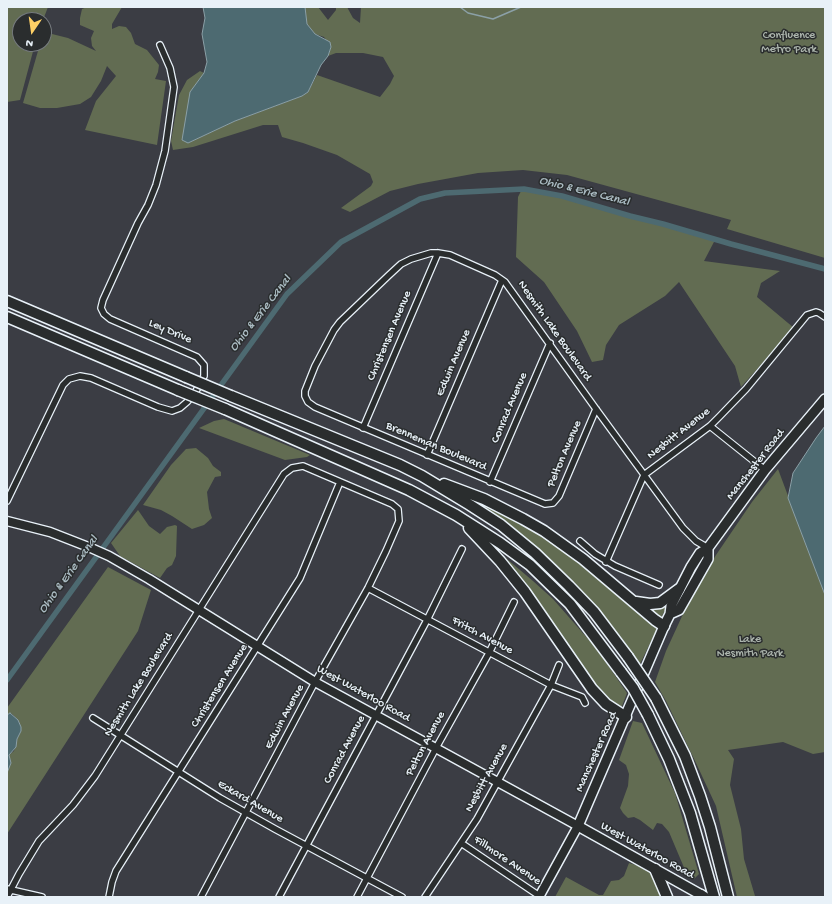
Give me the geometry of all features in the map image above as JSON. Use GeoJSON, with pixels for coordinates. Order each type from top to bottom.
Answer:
{"type":"FeatureCollection","features":[{"type":"Feature","properties":{"kind":"highway"},"geometry":{"type":"LineString","coordinates":[[7,301],[231,396],[393,462],[422,476],[470,505],[535,553],[594,612],[628,657],[656,698],[685,756],[700,796],[710,827],[727,894]]}},
{"type":"Feature","properties":{"kind":"highway"},"geometry":{"type":"LineString","coordinates":[[7,317],[225,409],[409,490],[460,518],[530,564],[570,604],[633,688],[648,715],[663,745],[690,813],[714,897]]}},
{"type":"Feature","properties":{"kind":"highway"},"geometry":{"type":"LineString","coordinates":[[422,476],[474,495],[523,519],[558,540],[664,626]]}},
{"type":"Feature","properties":{"kind":"highway"},"geometry":{"type":"LineString","coordinates":[[460,518],[518,582],[592,689],[606,704],[626,717]]}},
{"type":"Feature","properties":{"kind":"highway"},"geometry":{"type":"LineString","coordinates":[[634,601],[650,604],[660,603],[679,589]]}},
{"type":"Feature","properties":{"kind":"highway"},"geometry":{"type":"LineString","coordinates":[[655,869],[667,897]]}},
{"type":"Feature","properties":{"kind":"main road","name":"Manchester Road"},"geometry":{"type":"LineString","coordinates":[[540,897],[578,826],[670,614],[670,606],[679,589],[700,553],[708,548],[765,470],[825,399]]}},
{"type":"Feature","properties":{"kind":"main road","name":"West Waterloo Road"},"geometry":{"type":"LineString","coordinates":[[7,522],[50,532],[109,556],[149,579],[315,682],[578,826],[702,896]]}},
{"type":"Feature","properties":{"kind":"main road","name":"Manchester Road"},"geometry":{"type":"LineString","coordinates":[[670,614],[678,610],[708,559],[708,548]]}},
{"type":"Feature","properties":{"kind":"street","name":"Ley Drive"},"geometry":{"type":"LineString","coordinates":[[7,501],[60,391],[69,379],[80,376],[91,378],[158,407],[172,411],[180,408],[187,402],[196,391],[204,376],[204,365],[197,356],[110,319],[104,314],[101,308],[103,300],[156,185],[165,151],[174,87],[170,68],[160,45]]}},
{"type":"Feature","properties":{"kind":"street","name":"Nesmith Lake Boulevard"},"geometry":{"type":"LineString","coordinates":[[315,407],[306,399],[306,388],[328,340],[340,322],[400,264],[431,253],[455,257],[495,275],[509,286],[683,528],[696,541],[708,548]]}},
{"type":"Feature","properties":{"kind":"street","name":"Christensen Avenue"},"geometry":{"type":"LineString","coordinates":[[363,428],[438,253]]}},
{"type":"Feature","properties":{"kind":"street","name":"Edwin Avenue"},"geometry":{"type":"LineString","coordinates":[[427,455],[502,280]]}},
{"type":"Feature","properties":{"kind":"street","name":"Nesbitt Avenue"},"geometry":{"type":"LineString","coordinates":[[606,562],[644,474],[710,426],[746,389],[807,315],[816,312],[825,317]]}},
{"type":"Feature","properties":{"kind":"street","name":"Conrad Avenue"},"geometry":{"type":"LineString","coordinates":[[490,482],[550,344]]}},
{"type":"Feature","properties":{"kind":"street","name":"Brenneman Boulevard"},"geometry":{"type":"LineString","coordinates":[[315,407],[490,482],[542,503],[550,504]]}},
{"type":"Feature","properties":{"kind":"street","name":"Pelton Avenue"},"geometry":{"type":"LineString","coordinates":[[550,504],[559,496],[596,409]]}},
{"type":"Feature","properties":{"kind":"street"},"geometry":{"type":"LineString","coordinates":[[710,426],[765,470]]}},
{"type":"Feature","properties":{"kind":"street","name":"Nesmith Lake Boulevard"},"geometry":{"type":"LineString","coordinates":[[7,897],[9,889],[39,841],[83,792],[120,736],[282,477],[292,468],[301,466],[340,482]]}},
{"type":"Feature","properties":{"kind":"street","name":"Christensen Avenue"},"geometry":{"type":"LineString","coordinates":[[109,897],[116,871],[300,578],[340,482]]}},
{"type":"Feature","properties":{"kind":"street","name":"Edwin Avenue"},"geometry":{"type":"LineString","coordinates":[[201,897],[315,682],[368,588],[386,551],[400,517],[399,512],[392,504],[340,482]]}},
{"type":"Feature","properties":{"kind":"street"},"geometry":{"type":"LineString","coordinates":[[580,541],[606,562],[660,585]]}},
{"type":"Feature","properties":{"kind":"street","name":"Conrad Avenue"},"geometry":{"type":"LineString","coordinates":[[279,897],[428,620],[462,549]]}},
{"type":"Feature","properties":{"kind":"street","name":"Fritch Avenue"},"geometry":{"type":"LineString","coordinates":[[368,588],[551,685],[582,697],[585,703]]}},
{"type":"Feature","properties":{"kind":"street","name":"Pelton Avenue"},"geometry":{"type":"LineString","coordinates":[[357,897],[436,748],[489,653],[514,602]]}},
{"type":"Feature","properties":{"kind":"street","name":"Nesbitt Avenue"},"geometry":{"type":"LineString","coordinates":[[425,897],[477,819],[551,685],[559,665]]}},
{"type":"Feature","properties":{"kind":"street","name":"Eckard Avenue"},"geometry":{"type":"LineString","coordinates":[[93,718],[245,813],[402,897]]}},
{"type":"Feature","properties":{"kind":"street","name":"Fillmore Avenue"},"geometry":{"type":"LineString","coordinates":[[461,843],[540,897]]}},
{"type":"Feature","properties":{"kind":"street"},"geometry":{"type":"LineString","coordinates":[[9,889],[42,897]]}},
{"type":"Feature","properties":{"kind":"green space"},"geometry":{"type":"Polygon","coordinates":[[[7,7],[48,7],[46,12],[12,12],[12,52],[33,52],[20,100],[7,102],[7,7]]]}},
{"type":"Feature","properties":{"kind":"green space"},"geometry":{"type":"Polygon","coordinates":[[[87,7],[122,7],[112,24],[112,29],[119,26],[126,27],[131,33],[135,44],[147,50],[159,65],[155,79],[166,81],[157,145],[85,130],[96,101],[116,76],[107,66],[101,81],[91,97],[80,104],[57,108],[40,108],[23,103],[38,52],[52,52],[52,34],[68,38],[96,51],[92,46],[91,38],[94,31],[80,25],[82,9],[87,7]]]}},
{"type":"Feature","properties":{"kind":"green space","name":"Confluence Metro Park"},"geometry":{"type":"Polygon","coordinates":[[[304,7],[318,7],[328,20],[336,10],[336,7],[347,7],[353,18],[360,23],[361,7],[825,7],[825,258],[727,229],[731,220],[567,175],[523,170],[478,173],[418,184],[390,191],[350,212],[341,208],[371,186],[373,182],[370,174],[337,155],[282,137],[278,125],[263,125],[193,147],[173,150],[171,141],[179,95],[187,80],[200,71],[204,73],[191,92],[188,143],[235,121],[302,96],[308,92],[317,75],[380,97],[394,76],[383,57],[363,53],[336,53],[328,56],[331,47],[324,37],[315,34],[307,24],[304,7]]]}},
{"type":"Feature","properties":{"kind":"green space"},"geometry":{"type":"Polygon","coordinates":[[[522,189],[562,196],[661,223],[715,240],[704,261],[780,271],[761,283],[757,297],[794,328],[741,387],[735,366],[679,282],[665,296],[619,325],[606,345],[603,360],[592,362],[577,331],[544,282],[516,257],[518,197],[522,189]]]}},
{"type":"Feature","properties":{"kind":"green space"},"geometry":{"type":"Polygon","coordinates":[[[224,419],[310,455],[307,457],[285,460],[199,428],[214,421],[224,419]]]}},
{"type":"Feature","properties":{"kind":"green space"},"geometry":{"type":"Polygon","coordinates":[[[196,448],[208,458],[213,466],[221,472],[221,476],[215,477],[207,492],[209,509],[212,518],[204,525],[192,529],[161,510],[143,505],[171,465],[186,449],[196,448]]]}},
{"type":"Feature","properties":{"kind":"green space","name":"Lake Nesmith Park"},"geometry":{"type":"Polygon","coordinates":[[[778,469],[825,595],[825,752],[813,754],[783,742],[728,750],[734,759],[730,785],[741,829],[744,859],[755,896],[737,897],[716,806],[666,701],[655,682],[666,651],[689,601],[716,555],[752,502],[778,469]]]}},
{"type":"Feature","properties":{"kind":"green space"},"geometry":{"type":"Polygon","coordinates":[[[469,497],[521,521],[556,544],[652,619],[657,629],[640,664],[624,641],[568,576],[529,542],[468,498],[469,497]]]}},
{"type":"Feature","properties":{"kind":"green space"},"geometry":{"type":"Polygon","coordinates":[[[138,510],[149,526],[160,534],[167,527],[177,526],[176,556],[172,565],[167,568],[160,578],[120,556],[111,543],[138,510]]]}},
{"type":"Feature","properties":{"kind":"green space"},"geometry":{"type":"Polygon","coordinates":[[[495,549],[553,599],[596,648],[627,693],[622,706],[619,708],[613,706],[594,685],[495,549]]]}},
{"type":"Feature","properties":{"kind":"green space"},"geometry":{"type":"Polygon","coordinates":[[[108,567],[151,590],[138,631],[7,834],[7,773],[11,763],[9,755],[14,751],[21,727],[18,720],[12,714],[10,713],[7,715],[7,708],[108,567]]]}},
{"type":"Feature","properties":{"kind":"green space"},"geometry":{"type":"Polygon","coordinates":[[[670,602],[660,619],[646,608],[670,602]]]}},
{"type":"Feature","properties":{"kind":"green space"},"geometry":{"type":"Polygon","coordinates":[[[633,721],[642,723],[675,793],[699,874],[694,879],[688,877],[669,832],[662,824],[657,823],[653,830],[634,817],[628,818],[620,808],[628,786],[629,774],[626,765],[619,760],[633,721]]]}},
{"type":"Feature","properties":{"kind":"green space"},"geometry":{"type":"Polygon","coordinates":[[[629,863],[639,866],[652,874],[662,897],[555,897],[566,877],[599,895],[603,895],[611,881],[619,880],[624,876],[629,863]]]}},
{"type":"Feature","properties":{"kind":"water"},"geometry":{"type":"Polygon","coordinates":[[[203,7],[305,7],[307,24],[315,34],[330,42],[331,47],[328,56],[321,65],[308,92],[302,96],[235,121],[188,143],[182,140],[190,92],[204,73],[207,62],[202,34],[205,18],[203,7]]]}},
{"type":"Feature","properties":{"kind":"water"},"geometry":{"type":"Polygon","coordinates":[[[825,426],[825,595],[788,498],[793,473],[825,426]]]}},
{"type":"Feature","properties":{"kind":"water"},"geometry":{"type":"Polygon","coordinates":[[[10,713],[18,720],[21,731],[17,739],[16,747],[9,755],[11,763],[7,773],[7,715],[10,713]]]}},
{"type":"Feature","properties":{"kind":"waterway"},"geometry":{"type":"LineString","coordinates":[[460,7],[468,13],[493,19],[521,7]]}},
{"type":"Feature","properties":{"kind":"waterway","name":"Ohio & Erie Canal"},"geometry":{"type":"LineString","coordinates":[[7,680],[287,294],[341,242],[420,199],[445,193],[524,189],[562,196],[825,269]]}}]}
